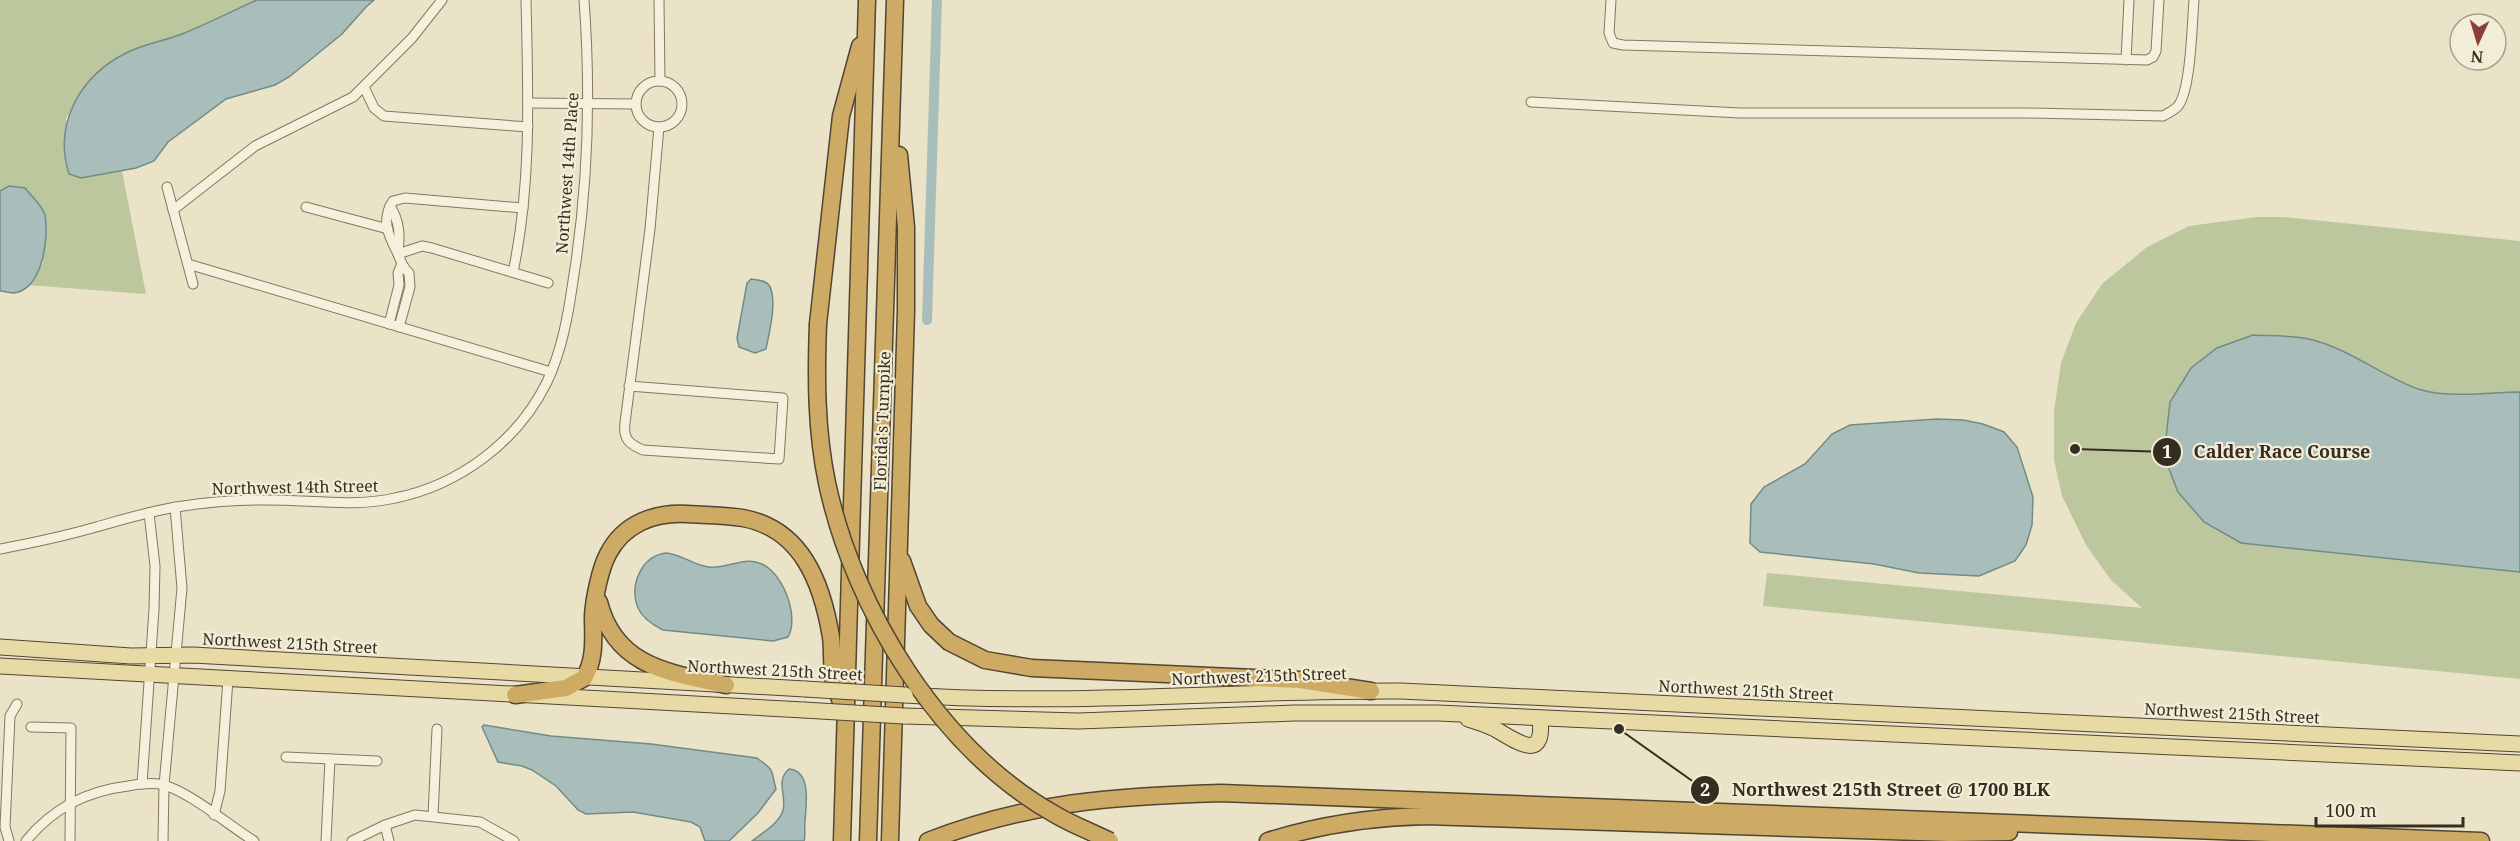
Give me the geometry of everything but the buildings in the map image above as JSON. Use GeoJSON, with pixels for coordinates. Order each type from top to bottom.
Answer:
{"type":"FeatureCollection","features":[{"type":"Feature","properties":{"kind":"highway","name":"Florida's Turnpike"},"geometry":{"type":"LineString","coordinates":[[842,841],[867,0]]}},
{"type":"Feature","properties":{"kind":"highway","name":"Florida's Turnpike"},"geometry":{"type":"LineString","coordinates":[[868,841],[895,0]]}},
{"type":"Feature","properties":{"kind":"highway"},"geometry":{"type":"LineString","coordinates":[[867,19],[841,116],[818,324],[817,405],[827,481],[846,549],[869,605],[912,676],[942,717],[971,749],[1011,784],[1055,814],[1110,841]]}},
{"type":"Feature","properties":{"kind":"highway"},"geometry":{"type":"LineString","coordinates":[[890,841],[906,227],[892,88]]}},
{"type":"Feature","properties":{"kind":"highway"},"geometry":{"type":"LineString","coordinates":[[515,695],[566,688],[584,678],[592,660],[594,612],[599,578],[608,554],[627,530],[645,519],[670,514],[695,514],[743,518],[768,526],[782,534],[796,547],[808,564],[819,588],[831,637],[834,682],[846,716]]}},
{"type":"Feature","properties":{"kind":"highway"},"geometry":{"type":"LineString","coordinates":[[898,548],[913,595],[924,617],[949,642],[985,660],[1032,668],[1300,680],[1371,691]]}},
{"type":"Feature","properties":{"kind":"highway"},"geometry":{"type":"LineString","coordinates":[[597,596],[609,630],[625,649],[636,657],[674,674],[726,685]]}},
{"type":"Feature","properties":{"kind":"highway"},"geometry":{"type":"LineString","coordinates":[[928,841],[965,827],[1020,811],[1138,796],[1221,793],[2481,841]]}},
{"type":"Feature","properties":{"kind":"highway"},"geometry":{"type":"LineString","coordinates":[[1268,841],[1341,824],[1402,817],[1950,833],[2148,827]]}},
{"type":"Feature","properties":{"kind":"main road","name":"Northwest 215th Street"},"geometry":{"type":"LineString","coordinates":[[0,647],[131,656],[176,655],[905,695],[1094,699],[1371,691],[1467,693],[1569,700],[2520,744]]}},
{"type":"Feature","properties":{"kind":"main road"},"geometry":{"type":"LineString","coordinates":[[0,666],[904,716],[1061,721],[1318,713],[1457,714],[2520,763]]}},
{"type":"Feature","properties":{"kind":"main road"},"geometry":{"type":"LineString","coordinates":[[1457,714],[1490,726],[1514,742],[1527,746],[1539,740],[1540,718]]}},
{"type":"Feature","properties":{"kind":"main road"},"geometry":{"type":"LineString","coordinates":[[2262,751],[2271,740],[2296,734]]}},
{"type":"Feature","properties":{"kind":"street"},"geometry":{"type":"LineString","coordinates":[[173,210],[255,146],[353,97],[412,38],[442,0]]}},
{"type":"Feature","properties":{"kind":"street"},"geometry":{"type":"LineString","coordinates":[[513,272],[523,207],[528,127],[526,0]]}},
{"type":"Feature","properties":{"kind":"street","name":"Northwest 14th Place"},"geometry":{"type":"LineString","coordinates":[[479,462],[504,441],[538,398],[551,372],[567,317],[578,251],[584,192],[587,103],[585,0]]}},
{"type":"Feature","properties":{"kind":"street"},"geometry":{"type":"LineString","coordinates":[[659,0],[660,81]]}},
{"type":"Feature","properties":{"kind":"street"},"geometry":{"type":"LineString","coordinates":[[1611,0],[1609,33],[1613,43],[1623,45],[2126,60],[2147,60],[2153,57],[2156,51],[2159,0]]}},
{"type":"Feature","properties":{"kind":"street"},"geometry":{"type":"LineString","coordinates":[[2126,60],[2129,0]]}},
{"type":"Feature","properties":{"kind":"street"},"geometry":{"type":"LineString","coordinates":[[1531,102],[1740,113],[2027,113],[2163,116],[2178,107],[2182,98],[2189,65],[2194,0]]}},
{"type":"Feature","properties":{"kind":"street"},"geometry":{"type":"LineString","coordinates":[[660,81],[671,84],[677,90],[682,105],[676,119],[659,127],[647,124],[641,119],[636,104],[642,88],[649,83],[660,81]]}},
{"type":"Feature","properties":{"kind":"street"},"geometry":{"type":"LineString","coordinates":[[364,87],[374,108],[384,116],[528,127]]}},
{"type":"Feature","properties":{"kind":"street"},"geometry":{"type":"LineString","coordinates":[[528,103],[636,104]]}},
{"type":"Feature","properties":{"kind":"street"},"geometry":{"type":"LineString","coordinates":[[629,386],[783,398],[779,459],[643,450],[632,445],[624,432],[629,386],[651,218],[659,127]]}},
{"type":"Feature","properties":{"kind":"street"},"geometry":{"type":"LineString","coordinates":[[167,187],[193,284]]}},
{"type":"Feature","properties":{"kind":"street"},"geometry":{"type":"LineString","coordinates":[[389,324],[401,266],[398,254],[390,240],[385,219],[393,201],[405,198],[523,207]]}},
{"type":"Feature","properties":{"kind":"street"},"geometry":{"type":"LineString","coordinates":[[390,206],[398,218],[400,236],[398,254]]}},
{"type":"Feature","properties":{"kind":"street"},"geometry":{"type":"LineString","coordinates":[[306,207],[387,229]]}},
{"type":"Feature","properties":{"kind":"street"},"geometry":{"type":"LineString","coordinates":[[398,254],[422,246],[548,283]]}},
{"type":"Feature","properties":{"kind":"street"},"geometry":{"type":"LineString","coordinates":[[188,264],[551,372]]}},
{"type":"Feature","properties":{"kind":"street"},"geometry":{"type":"LineString","coordinates":[[399,327],[410,287],[408,273],[401,266]]}},
{"type":"Feature","properties":{"kind":"street","name":"Northwest 14th Street"},"geometry":{"type":"LineString","coordinates":[[0,549],[67,535],[175,507],[262,500],[364,502],[395,498],[448,480],[479,462]]}},
{"type":"Feature","properties":{"kind":"street"},"geometry":{"type":"LineString","coordinates":[[163,841],[164,785],[182,588],[175,507]]}},
{"type":"Feature","properties":{"kind":"street"},"geometry":{"type":"LineString","coordinates":[[142,784],[153,655],[155,566],[149,513]]}},
{"type":"Feature","properties":{"kind":"street"},"geometry":{"type":"LineString","coordinates":[[214,815],[220,791],[228,679]]}},
{"type":"Feature","properties":{"kind":"street"},"geometry":{"type":"LineString","coordinates":[[9,841],[5,827],[10,716],[17,704]]}},
{"type":"Feature","properties":{"kind":"street"},"geometry":{"type":"LineString","coordinates":[[31,727],[71,728],[70,841]]}},
{"type":"Feature","properties":{"kind":"street"},"geometry":{"type":"LineString","coordinates":[[433,816],[436,729]]}},
{"type":"Feature","properties":{"kind":"street"},"geometry":{"type":"LineString","coordinates":[[286,757],[377,761]]}},
{"type":"Feature","properties":{"kind":"street"},"geometry":{"type":"LineString","coordinates":[[326,841],[330,759]]}},
{"type":"Feature","properties":{"kind":"street"},"geometry":{"type":"LineString","coordinates":[[26,841],[39,824],[71,801],[104,789],[142,784],[164,785],[254,841]]}},
{"type":"Feature","properties":{"kind":"street"},"geometry":{"type":"LineString","coordinates":[[352,841],[415,814],[480,822],[514,841]]}},
{"type":"Feature","properties":{"kind":"street"},"geometry":{"type":"LineString","coordinates":[[385,825],[389,841]]}},
{"type":"Feature","properties":{"kind":"green space"},"geometry":{"type":"Polygon","coordinates":[[[0,0],[257,0],[180,35],[128,52],[94,75],[66,118],[65,162],[81,178],[122,171],[146,294],[27,285],[43,263],[9,186],[0,191],[0,0]]]}},
{"type":"Feature","properties":{"kind":"green space"},"geometry":{"type":"Polygon","coordinates":[[[2257,217],[2284,217],[2520,241],[2520,679],[1763,606],[1767,573],[2142,608],[2111,580],[2086,545],[2062,496],[2054,460],[2054,411],[2061,363],[2076,323],[2102,284],[2147,247],[2189,226],[2257,217]]]}},
{"type":"Feature","properties":{"kind":"shaded area"},"geometry":{"type":"Polygon","coordinates":[[[257,0],[374,0],[342,34],[289,77],[275,85],[226,99],[168,142],[154,161],[136,168],[81,178],[69,174],[65,155],[68,120],[74,103],[95,75],[126,53],[182,34],[257,0]]]}},
{"type":"Feature","properties":{"kind":"shaded area"},"geometry":{"type":"Polygon","coordinates":[[[9,186],[25,188],[42,208],[46,225],[45,248],[38,272],[24,289],[14,293],[0,291],[0,191],[9,186]]]}},
{"type":"Feature","properties":{"kind":"shaded area"},"geometry":{"type":"Polygon","coordinates":[[[751,279],[767,283],[772,291],[773,299],[766,349],[755,353],[739,347],[737,338],[747,283],[751,279]]]}},
{"type":"Feature","properties":{"kind":"shaded area"},"geometry":{"type":"Polygon","coordinates":[[[2253,335],[2298,337],[2327,344],[2405,384],[2430,392],[2456,394],[2520,392],[2520,572],[2241,543],[2204,522],[2178,492],[2164,456],[2170,402],[2191,368],[2217,348],[2253,335]]]}},
{"type":"Feature","properties":{"kind":"shaded area"},"geometry":{"type":"Polygon","coordinates":[[[1937,419],[1963,420],[1983,424],[2004,432],[2017,447],[2033,497],[2032,525],[2026,545],[2015,561],[1979,576],[1919,573],[1874,564],[1760,552],[1750,543],[1751,504],[1764,487],[1805,464],[1832,434],[1850,425],[1937,419]]]}},
{"type":"Feature","properties":{"kind":"shaded area"},"geometry":{"type":"Polygon","coordinates":[[[666,553],[709,567],[747,561],[767,567],[775,575],[787,595],[792,618],[788,637],[773,641],[663,630],[652,624],[638,608],[636,582],[639,573],[650,560],[666,553]]]}},
{"type":"Feature","properties":{"kind":"shaded area"},"geometry":{"type":"Polygon","coordinates":[[[484,725],[551,736],[651,744],[757,758],[771,771],[776,789],[758,813],[729,841],[705,841],[700,827],[691,822],[633,812],[586,814],[578,810],[556,786],[532,770],[498,762],[482,727],[484,725]]]}},
{"type":"Feature","properties":{"kind":"shaded area"},"geometry":{"type":"Polygon","coordinates":[[[789,769],[801,776],[806,790],[804,841],[752,841],[781,815],[784,805],[783,778],[789,769]]]}},
{"type":"Feature","properties":{"kind":"waterway"},"geometry":{"type":"LineString","coordinates":[[927,320],[937,0]]}},
{"type":"Feature","properties":{"kind":"place","name":"Calder Race Course"},"geometry":{"type":"Point","coordinates":[2075,449]}},
{"type":"Feature","properties":{"kind":"place","name":"Northwest 215th Street @ 1700 BLK"},"geometry":{"type":"Point","coordinates":[1619,729]}}]}
